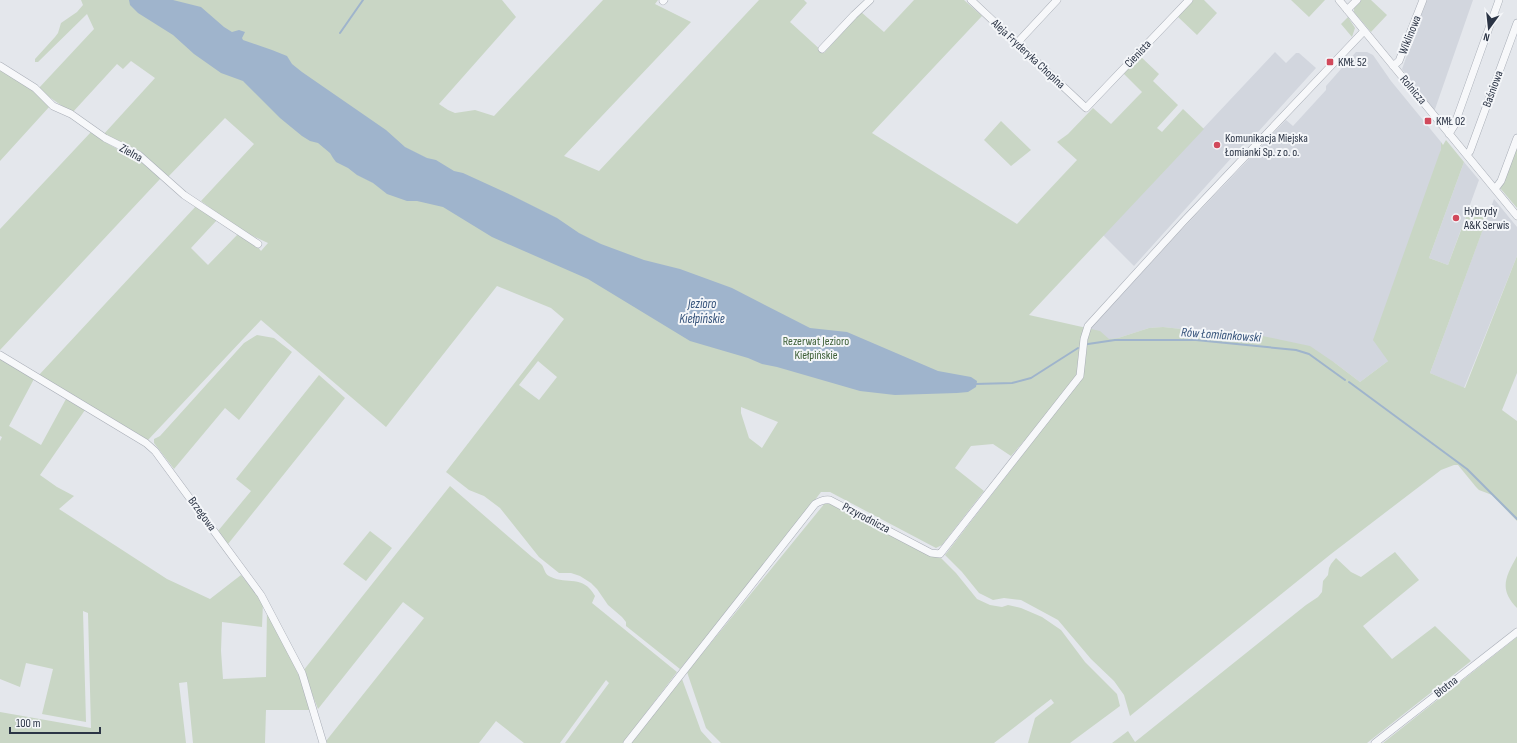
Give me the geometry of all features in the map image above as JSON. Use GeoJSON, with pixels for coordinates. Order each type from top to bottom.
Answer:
{"type":"FeatureCollection","features":[{"type":"Feature","properties":{"kind":"street"},"geometry":{"type":"LineString","coordinates":[[822,49],[870,0]]}},
{"type":"Feature","properties":{"kind":"street","name":"Aleja Fryderyka Chopina"},"geometry":{"type":"LineString","coordinates":[[971,0],[1086,108]]}},
{"type":"Feature","properties":{"kind":"street"},"geometry":{"type":"LineString","coordinates":[[1017,43],[1057,0]]}},
{"type":"Feature","properties":{"kind":"street","name":"Cienista"},"geometry":{"type":"LineString","coordinates":[[1086,108],[1189,0]]}},
{"type":"Feature","properties":{"kind":"street","name":"Rolnicza"},"geometry":{"type":"LineString","coordinates":[[1339,0],[1517,216]]}},
{"type":"Feature","properties":{"kind":"street"},"geometry":{"type":"LineString","coordinates":[[1347,10],[1356,0]]}},
{"type":"Feature","properties":{"kind":"street","name":"Wiklinowa"},"geometry":{"type":"LineString","coordinates":[[1393,66],[1399,61],[1423,0]]}},
{"type":"Feature","properties":{"kind":"street"},"geometry":{"type":"LineString","coordinates":[[1449,134],[1454,126],[1499,0]]}},
{"type":"Feature","properties":{"kind":"street","name":"Baśniowa"},"geometry":{"type":"LineString","coordinates":[[1467,155],[1470,151],[1517,23]]}},
{"type":"Feature","properties":{"kind":"street","name":"Przyrodnicza"},"geometry":{"type":"LineString","coordinates":[[627,743],[815,504],[825,499],[830,500],[931,553],[940,554],[1080,376],[1084,339],[1088,326],[1364,30]]}},
{"type":"Feature","properties":{"kind":"street","name":"Zielna"},"geometry":{"type":"LineString","coordinates":[[0,66],[36,88],[53,106],[71,114],[104,138],[139,155],[184,195],[258,244]]}},
{"type":"Feature","properties":{"kind":"street"},"geometry":{"type":"LineString","coordinates":[[1495,188],[1501,181],[1517,138]]}},
{"type":"Feature","properties":{"kind":"street","name":"Brzegowa"},"geometry":{"type":"LineString","coordinates":[[0,355],[146,443],[155,451],[261,595],[302,673],[324,743]]}},
{"type":"Feature","properties":{"kind":"street","name":"Błotna"},"geometry":{"type":"LineString","coordinates":[[1375,743],[1517,632]]}},
{"type":"Feature","properties":{"kind":"shaded area"},"geometry":{"type":"Polygon","coordinates":[[[1427,0],[1473,0],[1434,112],[1402,69],[1427,0]]]}},
{"type":"Feature","properties":{"kind":"shaded area"},"geometry":{"type":"Polygon","coordinates":[[[1275,52],[1286,63],[1296,53],[1299,53],[1316,68],[1249,142],[1243,145],[1134,266],[1103,235],[1275,52]]]}},
{"type":"Feature","properties":{"kind":"shaded area"},"geometry":{"type":"Polygon","coordinates":[[[1356,52],[1367,52],[1373,55],[1391,81],[1441,142],[1441,149],[1388,361],[1360,382],[1335,363],[1244,332],[1218,333],[1163,327],[1149,328],[1118,338],[1088,342],[1089,327],[1286,120],[1293,126],[1326,90],[1326,86],[1356,52]]]}},
{"type":"Feature","properties":{"kind":"shaded area"},"geometry":{"type":"Polygon","coordinates":[[[1464,162],[1479,180],[1448,265],[1429,258],[1464,162]]]}},
{"type":"Feature","properties":{"kind":"shaded area"},"geometry":{"type":"Polygon","coordinates":[[[1494,199],[1517,227],[1517,256],[1464,388],[1430,373],[1494,199]]]}},
{"type":"Feature","properties":{"kind":"green space","name":"Rezerwat Jezioro Kiełpińskie"},"geometry":{"type":"Polygon","coordinates":[[[81,0],[502,0],[516,17],[439,104],[455,113],[475,110],[494,116],[603,0],[658,0],[655,4],[691,22],[564,156],[599,171],[759,0],[804,0],[807,3],[790,22],[824,53],[861,12],[884,32],[914,0],[964,0],[982,16],[872,133],[1017,224],[1077,160],[1057,142],[1068,134],[1093,108],[1111,124],[1142,92],[1123,73],[1140,56],[1159,74],[1153,81],[1178,105],[1157,128],[1162,132],[1183,109],[1204,129],[1029,315],[1100,331],[1109,339],[1118,338],[1149,328],[1163,327],[1218,333],[1244,332],[1310,346],[1360,382],[1388,361],[1373,340],[1441,149],[1441,142],[1443,145],[1446,140],[1464,162],[1429,258],[1448,265],[1470,206],[1489,213],[1430,373],[1465,388],[1517,256],[1517,373],[1502,410],[1517,421],[1517,521],[1492,495],[1479,490],[1458,465],[1441,470],[1331,554],[1130,716],[1124,695],[1114,681],[1091,659],[1058,620],[1021,600],[1004,598],[993,600],[979,593],[962,572],[945,555],[1034,440],[1024,441],[1011,456],[993,444],[971,446],[955,468],[984,491],[942,545],[936,548],[830,492],[821,492],[751,584],[680,669],[626,626],[626,622],[622,617],[608,605],[591,583],[580,576],[571,573],[559,573],[539,557],[500,508],[484,496],[469,490],[446,472],[564,319],[551,308],[497,286],[386,427],[261,320],[148,440],[39,375],[197,205],[217,220],[191,248],[208,265],[238,234],[256,245],[261,251],[268,243],[240,230],[201,201],[254,144],[225,118],[167,178],[156,166],[103,135],[155,78],[131,61],[123,69],[117,64],[72,113],[38,89],[94,29],[87,14],[38,62],[35,62],[35,59],[58,33],[61,23],[77,12],[83,5],[81,0]],[[538,361],[519,385],[539,400],[557,377],[538,361]],[[741,407],[741,413],[749,438],[762,448],[778,422],[741,407]]]}},
{"type":"Feature","properties":{"kind":"green space"},"geometry":{"type":"Polygon","coordinates":[[[1192,0],[1204,0],[1217,13],[1197,35],[1177,16],[1192,0]]]}},
{"type":"Feature","properties":{"kind":"green space"},"geometry":{"type":"Polygon","coordinates":[[[1291,0],[1325,0],[1309,17],[1291,0]]]}},
{"type":"Feature","properties":{"kind":"green space"},"geometry":{"type":"Polygon","coordinates":[[[1361,0],[1371,0],[1387,15],[1371,32],[1354,12],[1354,8],[1361,0]]]}},
{"type":"Feature","properties":{"kind":"green space"},"geometry":{"type":"Polygon","coordinates":[[[1348,17],[1355,28],[1352,37],[1341,24],[1348,17]]]}},
{"type":"Feature","properties":{"kind":"green space"},"geometry":{"type":"Polygon","coordinates":[[[0,70],[33,91],[50,106],[0,161],[0,70]]]}},
{"type":"Feature","properties":{"kind":"green space"},"geometry":{"type":"Polygon","coordinates":[[[1001,121],[1031,150],[1011,166],[984,140],[1001,121]]]}},
{"type":"Feature","properties":{"kind":"green space"},"geometry":{"type":"Polygon","coordinates":[[[91,132],[110,145],[150,168],[160,179],[0,350],[0,229],[91,132]]]}},
{"type":"Feature","properties":{"kind":"green space"},"geometry":{"type":"Polygon","coordinates":[[[1517,145],[1517,208],[1500,188],[1517,145]]]}},
{"type":"Feature","properties":{"kind":"green space"},"geometry":{"type":"Polygon","coordinates":[[[257,335],[274,338],[292,352],[239,420],[225,408],[174,469],[154,443],[154,439],[160,436],[244,343],[257,335]]]}},
{"type":"Feature","properties":{"kind":"green space"},"geometry":{"type":"Polygon","coordinates":[[[0,359],[34,379],[9,426],[41,445],[66,399],[85,410],[40,475],[57,487],[74,496],[59,509],[167,579],[210,599],[241,575],[263,602],[262,627],[222,622],[221,651],[223,679],[266,677],[267,609],[302,682],[311,710],[266,710],[265,743],[193,743],[187,682],[179,683],[186,743],[0,743],[0,712],[91,728],[88,613],[83,611],[86,722],[42,714],[53,669],[26,663],[20,687],[0,679],[0,441],[2,437],[0,436],[0,359]]]}},
{"type":"Feature","properties":{"kind":"green space"},"geometry":{"type":"Polygon","coordinates":[[[319,375],[345,398],[228,544],[218,531],[251,491],[236,479],[319,375]]]}},
{"type":"Feature","properties":{"kind":"green space"},"geometry":{"type":"Polygon","coordinates":[[[450,486],[541,564],[546,574],[557,579],[580,582],[590,589],[595,596],[592,603],[677,672],[623,743],[565,743],[609,683],[606,680],[560,743],[524,743],[496,721],[479,743],[327,743],[326,741],[424,618],[403,602],[318,709],[303,671],[450,486]]]}},
{"type":"Feature","properties":{"kind":"green space"},"geometry":{"type":"Polygon","coordinates":[[[825,503],[831,504],[940,557],[956,573],[977,599],[990,605],[1002,607],[1008,605],[1021,608],[1042,617],[1061,630],[1085,662],[1117,694],[1120,706],[1070,743],[1028,743],[1035,718],[1054,703],[1051,699],[994,743],[721,743],[706,728],[687,672],[825,503]]]}},
{"type":"Feature","properties":{"kind":"green space"},"geometry":{"type":"Polygon","coordinates":[[[370,531],[392,548],[366,581],[343,564],[370,531]]]}},
{"type":"Feature","properties":{"kind":"green space"},"geometry":{"type":"Polygon","coordinates":[[[1395,552],[1419,580],[1363,626],[1392,659],[1435,626],[1471,661],[1367,743],[1112,743],[1128,731],[1135,742],[1318,597],[1322,592],[1323,581],[1328,575],[1329,568],[1336,558],[1351,572],[1361,577],[1395,552]]]}},
{"type":"Feature","properties":{"kind":"green space"},"geometry":{"type":"Polygon","coordinates":[[[1517,556],[1517,608],[1508,595],[1506,583],[1509,571],[1517,556]]]}},
{"type":"Feature","properties":{"kind":"green space"},"geometry":{"type":"Polygon","coordinates":[[[1517,637],[1517,743],[1383,743],[1517,637]]]}},
{"type":"Feature","properties":{"kind":"green space"},"geometry":{"type":"Polygon","coordinates":[[[682,679],[701,731],[712,743],[631,743],[682,679]]]}},
{"type":"Feature","properties":{"kind":"water","name":"Jezioro Kiełpińskie"},"geometry":{"type":"Polygon","coordinates":[[[129,0],[173,0],[201,7],[232,32],[239,30],[245,32],[242,38],[243,40],[287,56],[292,64],[302,72],[386,130],[405,147],[427,158],[436,160],[454,171],[463,173],[511,195],[557,218],[579,233],[601,244],[644,260],[680,269],[732,288],[810,328],[847,332],[938,371],[971,377],[977,381],[976,387],[968,392],[957,393],[895,395],[860,391],[762,364],[748,358],[690,341],[588,279],[492,237],[443,207],[417,201],[407,201],[387,194],[373,183],[336,162],[330,153],[318,143],[310,141],[302,136],[280,118],[243,81],[221,73],[194,54],[173,35],[138,13],[130,5],[129,0]]]}},
{"type":"Feature","properties":{"kind":"waterway"},"geometry":{"type":"LineString","coordinates":[[340,33],[363,0]]}},
{"type":"Feature","properties":{"kind":"waterway","name":"Rów Łomiankowski"},"geometry":{"type":"LineString","coordinates":[[1088,344],[1115,340],[1196,340],[1296,350],[1309,354],[1345,380]]}},
{"type":"Feature","properties":{"kind":"waterway","name":"Rów Łomiankowski"},"geometry":{"type":"LineString","coordinates":[[975,384],[1012,383],[1031,378],[1078,348]]}},
{"type":"Feature","properties":{"kind":"waterway","name":"Rów Łomiankowski"},"geometry":{"type":"LineString","coordinates":[[1349,382],[1467,469],[1517,519]]}},
{"type":"Feature","properties":{"kind":"place","name":"KMŁ 52"},"geometry":{"type":"Point","coordinates":[1330,62]}},
{"type":"Feature","properties":{"kind":"place","name":"KMŁ 02"},"geometry":{"type":"Point","coordinates":[1428,121]}},
{"type":"Feature","properties":{"kind":"place","name":"Komunikacja Miejska Łomianki Sp. z o. o."},"geometry":{"type":"Point","coordinates":[1217,145]}},
{"type":"Feature","properties":{"kind":"place","name":"Hybrydy A&K Serwis"},"geometry":{"type":"Point","coordinates":[1456,218]}}]}
